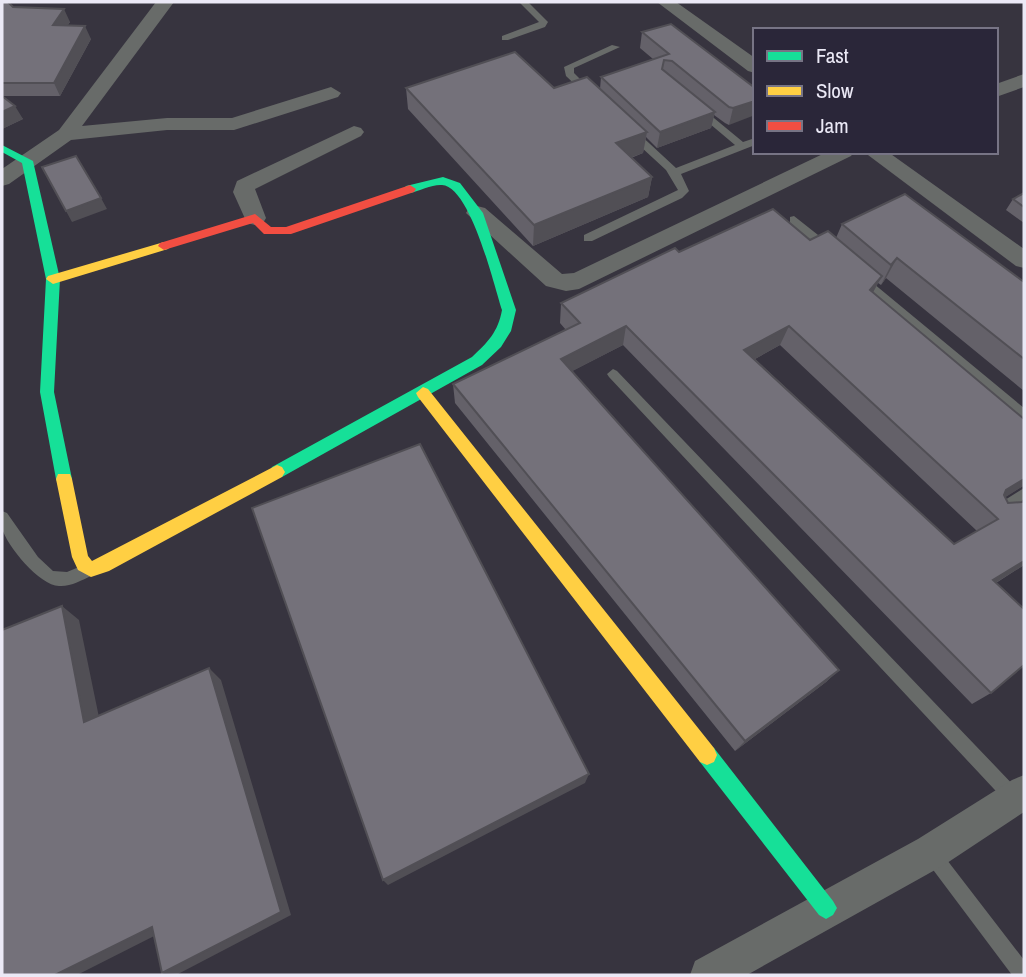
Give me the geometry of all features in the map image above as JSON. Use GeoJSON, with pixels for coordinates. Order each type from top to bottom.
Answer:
{"type":"FeatureCollection","features":[{"type":"Feature","properties":{"kind":"street"},"geometry":{"type":"LineString","coordinates":[[2,179],[66,134],[164,2]]}},
{"type":"Feature","properties":{"kind":"street"},"geometry":{"type":"LineString","coordinates":[[665,2],[753,65]]}},
{"type":"Feature","properties":{"kind":"street"},"geometry":{"type":"LineString","coordinates":[[998,90],[1024,80]]}},
{"type":"Feature","properties":{"kind":"street"},"geometry":{"type":"LineString","coordinates":[[66,134],[167,124],[234,124],[331,93]]}},
{"type":"Feature","properties":{"kind":"street"},"geometry":{"type":"LineString","coordinates":[[354,132],[245,186],[244,192],[255,218],[265,231],[274,234],[425,184],[443,181],[456,186],[477,213],[554,279],[566,283],[579,281],[840,154]]}},
{"type":"Feature","properties":{"kind":"street"},"geometry":{"type":"LineString","coordinates":[[2,148],[27,161]]}},
{"type":"Feature","properties":{"kind":"street"},"geometry":{"type":"LineString","coordinates":[[877,154],[1024,260]]}},
{"type":"Feature","properties":{"kind":"street"},"geometry":{"type":"LineString","coordinates":[[27,161],[52,279],[47,392],[80,557],[84,565],[91,569],[103,566],[423,393],[477,361],[496,343],[506,327],[509,310],[477,213]]}},
{"type":"Feature","properties":{"kind":"street"},"geometry":{"type":"LineString","coordinates":[[52,279],[255,218]]}},
{"type":"Feature","properties":{"kind":"street"},"geometry":{"type":"LineString","coordinates":[[423,393],[826,908]]}},
{"type":"Feature","properties":{"kind":"street"},"geometry":{"type":"LineString","coordinates":[[709,975],[931,852],[1019,795]]}},
{"type":"Feature","properties":{"kind":"lane"},"geometry":{"type":"LineString","coordinates":[[505,38],[544,22],[526,2]]}},
{"type":"Feature","properties":{"kind":"lane"},"geometry":{"type":"LineString","coordinates":[[595,99],[569,74],[569,67],[615,47]]}},
{"type":"Feature","properties":{"kind":"lane"},"geometry":{"type":"LineString","coordinates":[[693,105],[742,146]]}},
{"type":"Feature","properties":{"kind":"lane"},"geometry":{"type":"LineString","coordinates":[[587,238],[678,197],[684,191],[683,183],[674,173],[625,126]]}},
{"type":"Feature","properties":{"kind":"lane"},"geometry":{"type":"LineString","coordinates":[[674,173],[753,142]]}},
{"type":"Feature","properties":{"kind":"lane"},"geometry":{"type":"LineString","coordinates":[[794,220],[836,256]]}},
{"type":"Feature","properties":{"kind":"lane"},"geometry":{"type":"LineString","coordinates":[[857,273],[1024,415]]}},
{"type":"Feature","properties":{"kind":"lane"},"geometry":{"type":"LineString","coordinates":[[613,374],[1019,795]]}},
{"type":"Feature","properties":{"kind":"lane"},"geometry":{"type":"LineString","coordinates":[[996,513],[1024,494]]}},
{"type":"Feature","properties":{"kind":"lane"},"geometry":{"type":"LineString","coordinates":[[2,517],[44,576],[57,580],[68,579],[91,569]]}},
{"type":"Feature","properties":{"kind":"lane"},"geometry":{"type":"LineString","coordinates":[[931,852],[1024,975]]}},
{"type":"Feature","properties":{"kind":"building"},"geometry":{"type":"Polygon","coordinates":[[[2,2],[8,2],[13,7],[64,9],[53,25],[85,26],[54,83],[2,83],[2,2]]]}},
{"type":"Feature","properties":{"kind":"building"},"geometry":{"type":"Polygon","coordinates":[[[671,24],[753,86],[753,102],[729,107],[672,61],[664,60],[662,69],[715,112],[660,132],[601,77],[669,54],[642,32],[671,24]]]}},
{"type":"Feature","properties":{"kind":"building"},"geometry":{"type":"Polygon","coordinates":[[[515,52],[554,88],[587,77],[647,132],[616,143],[652,177],[534,225],[406,88],[515,52]]]}},
{"type":"Feature","properties":{"kind":"building"},"geometry":{"type":"Polygon","coordinates":[[[2,96],[15,106],[2,112],[2,96]]]}},
{"type":"Feature","properties":{"kind":"building"},"geometry":{"type":"Polygon","coordinates":[[[76,156],[101,198],[66,211],[42,167],[76,156]]]}},
{"type":"Feature","properties":{"kind":"building"},"geometry":{"type":"Polygon","coordinates":[[[1024,193],[1024,207],[1013,199],[1024,193]]]}},
{"type":"Feature","properties":{"kind":"building"},"geometry":{"type":"Polygon","coordinates":[[[905,194],[1024,282],[1024,359],[897,258],[891,265],[842,224],[905,194]]]}},
{"type":"Feature","properties":{"kind":"building"},"geometry":{"type":"Polygon","coordinates":[[[773,209],[810,240],[828,231],[882,276],[870,290],[1024,419],[1024,479],[1006,490],[1004,495],[1008,503],[1024,500],[1024,561],[993,580],[1024,609],[1024,665],[991,693],[626,326],[561,359],[839,670],[745,741],[453,384],[580,323],[561,303],[675,248],[679,252],[773,209]],[[789,326],[744,350],[954,544],[998,519],[789,326]]]}},
{"type":"Feature","properties":{"kind":"building"},"geometry":{"type":"Polygon","coordinates":[[[420,444],[589,774],[383,880],[252,508],[420,444]]]}},
{"type":"Feature","properties":{"kind":"building"},"geometry":{"type":"Polygon","coordinates":[[[62,606],[84,722],[209,668],[281,912],[162,973],[152,927],[55,975],[2,975],[2,630],[62,606]]]}},
{"type":"Feature","properties":{"kind":"traffic: fast"},"geometry":{"type":"LineString","coordinates":[[2,148],[27,161],[53,279],[47,392],[64,479]]}},
{"type":"Feature","properties":{"kind":"traffic: fast"},"geometry":{"type":"LineString","coordinates":[[277,472],[477,361],[496,343],[506,327],[509,310],[477,213],[456,186],[443,181],[410,189]]}},
{"type":"Feature","properties":{"kind":"traffic: fast"},"geometry":{"type":"LineString","coordinates":[[707,755],[826,908]]}},
{"type":"Feature","properties":{"kind":"traffic: slow"},"geometry":{"type":"LineString","coordinates":[[53,279],[164,246]]}},
{"type":"Feature","properties":{"kind":"traffic: slow"},"geometry":{"type":"LineString","coordinates":[[423,393],[707,755]]}},
{"type":"Feature","properties":{"kind":"traffic: slow"},"geometry":{"type":"LineString","coordinates":[[64,479],[80,557],[84,565],[91,569],[103,566],[277,472]]}},
{"type":"Feature","properties":{"kind":"traffic: jam"},"geometry":{"type":"LineString","coordinates":[[164,246],[255,218],[268,231],[287,231],[410,189]]}}]}
